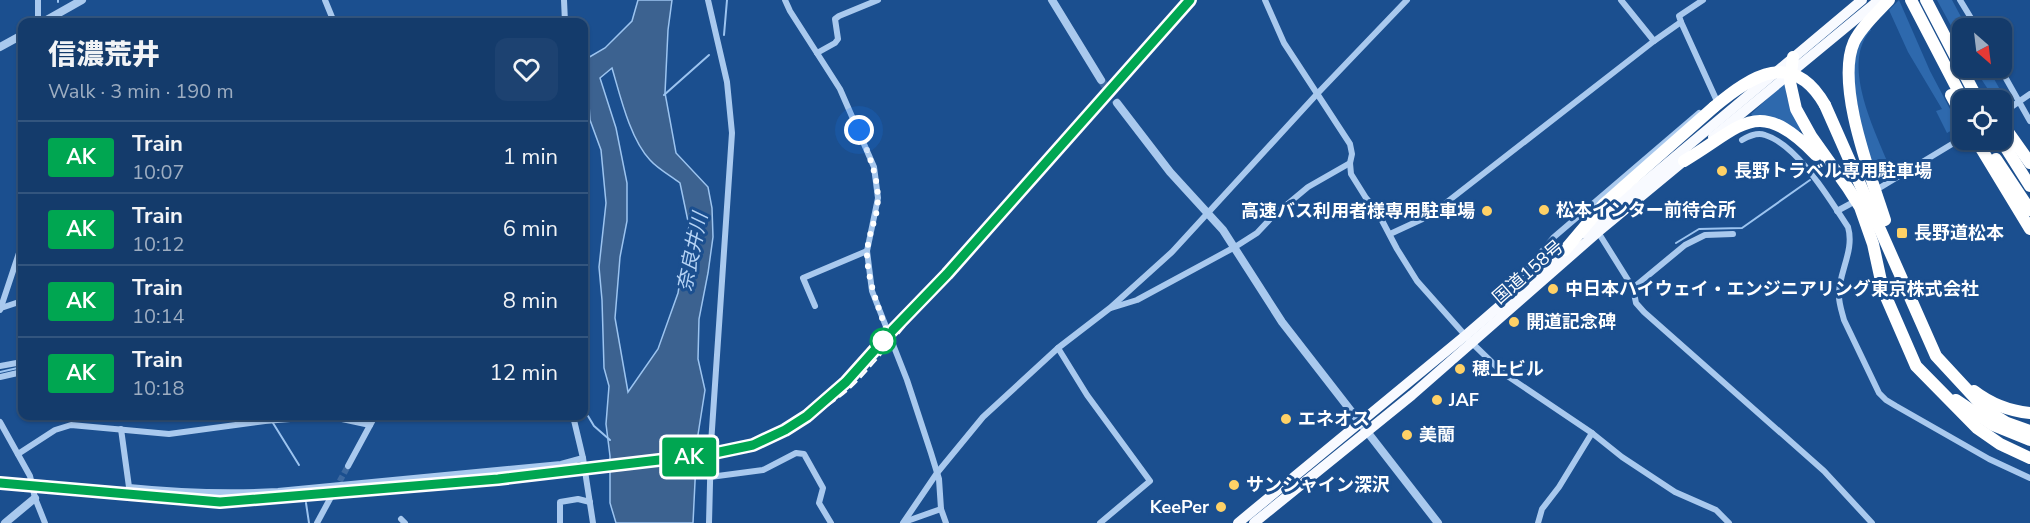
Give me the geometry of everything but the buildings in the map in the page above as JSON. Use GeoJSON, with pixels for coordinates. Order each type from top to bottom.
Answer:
{"type":"FeatureCollection","features":[{"type":"Feature","properties":{"kind":"highway","name":"国道158号"},"geometry":{"type":"LineString","coordinates":[[1254,523],[1368,432],[1564,250],[1862,0]]}},
{"type":"Feature","properties":{"kind":"highway","name":"国道158号"},"geometry":{"type":"LineString","coordinates":[[1238,523],[1360,422],[1469,339],[1879,0]]}},
{"type":"Feature","properties":{"kind":"highway"},"geometry":{"type":"LineString","coordinates":[[1890,0],[1870,20],[1854,42],[1848,63],[1859,136],[1904,281]]}},
{"type":"Feature","properties":{"kind":"highway"},"geometry":{"type":"LineString","coordinates":[[1911,0],[1957,90]]}},
{"type":"Feature","properties":{"kind":"highway"},"geometry":{"type":"LineString","coordinates":[[1927,0],[1952,43]]}},
{"type":"Feature","properties":{"kind":"highway"},"geometry":{"type":"LineString","coordinates":[[1927,0],[1973,90]]}},
{"type":"Feature","properties":{"kind":"highway"},"geometry":{"type":"LineString","coordinates":[[1793,57],[1790,90],[1796,109],[1810,136],[1860,207],[1870,232],[1883,290],[1916,366],[1977,428],[2000,444],[2030,458]]}},
{"type":"Feature","properties":{"kind":"highway"},"geometry":{"type":"LineString","coordinates":[[1944,68],[1941,77],[1952,97]]}},
{"type":"Feature","properties":{"kind":"highway"},"geometry":{"type":"LineString","coordinates":[[1564,250],[1604,204],[1715,103],[1747,81],[1770,73],[1784,73],[1804,80],[1819,94],[1825,105],[1932,348],[1942,363],[1986,410],[2007,423],[2030,432]]}},
{"type":"Feature","properties":{"kind":"highway"},"geometry":{"type":"LineString","coordinates":[[1684,161],[1740,125],[1757,120],[1766,121],[1790,131],[1848,188]]}},
{"type":"Feature","properties":{"kind":"highway"},"geometry":{"type":"LineString","coordinates":[[2012,133],[2030,164]]}},
{"type":"Feature","properties":{"kind":"highway"},"geometry":{"type":"LineString","coordinates":[[1982,150],[2030,229]]}},
{"type":"Feature","properties":{"kind":"highway"},"geometry":{"type":"LineString","coordinates":[[1991,150],[2030,210]]}},
{"type":"Feature","properties":{"kind":"highway"},"geometry":{"type":"LineString","coordinates":[[2007,150],[2030,186]]}},
{"type":"Feature","properties":{"kind":"highway"},"geometry":{"type":"LineString","coordinates":[[1942,363],[1986,400],[2007,409],[2030,413]]}},
{"type":"Feature","properties":{"kind":"highway"},"geometry":{"type":"LineString","coordinates":[[1931,382],[1993,425],[2030,440]]}},
{"type":"Feature","properties":{"kind":"street"},"geometry":{"type":"LineString","coordinates":[[38,0],[38,18]]}},
{"type":"Feature","properties":{"kind":"street"},"geometry":{"type":"LineString","coordinates":[[50,18],[82,0]]}},
{"type":"Feature","properties":{"kind":"street"},"geometry":{"type":"LineString","coordinates":[[325,0],[332,18]]}},
{"type":"Feature","properties":{"kind":"street"},"geometry":{"type":"LineString","coordinates":[[564,0],[565,18]]}},
{"type":"Feature","properties":{"kind":"street"},"geometry":{"type":"LineString","coordinates":[[708,0],[727,82],[732,133],[709,523]]}},
{"type":"Feature","properties":{"kind":"street"},"geometry":{"type":"LineString","coordinates":[[786,0],[790,11],[845,98],[874,167],[878,198],[867,251],[872,291],[907,380],[937,473],[941,509],[946,523]]}},
{"type":"Feature","properties":{"kind":"street"},"geometry":{"type":"LineString","coordinates":[[817,53],[838,39],[835,19],[878,0]]}},
{"type":"Feature","properties":{"kind":"street"},"geometry":{"type":"LineString","coordinates":[[1052,0],[1101,80]]}},
{"type":"Feature","properties":{"kind":"street"},"geometry":{"type":"LineString","coordinates":[[1265,0],[1284,44],[1350,144],[1352,174],[1366,198],[1377,211],[1396,249],[1417,281],[1503,373],[1592,433],[1622,457],[1675,492],[1716,510],[1729,523]]}},
{"type":"Feature","properties":{"kind":"street"},"geometry":{"type":"LineString","coordinates":[[905,522],[937,473],[983,417],[1058,348],[1110,308],[1172,252],[1407,0]]}},
{"type":"Feature","properties":{"kind":"street"},"geometry":{"type":"LineString","coordinates":[[1621,0],[1654,41]]}},
{"type":"Feature","properties":{"kind":"street"},"geometry":{"type":"LineString","coordinates":[[1703,0],[1679,16],[1715,103]]}},
{"type":"Feature","properties":{"kind":"street"},"geometry":{"type":"LineString","coordinates":[[1960,0],[1971,18]]}},
{"type":"Feature","properties":{"kind":"street"},"geometry":{"type":"LineString","coordinates":[[1390,234],[1429,216],[1681,22]]}},
{"type":"Feature","properties":{"kind":"street"},"geometry":{"type":"LineString","coordinates":[[0,47],[18,37]]}},
{"type":"Feature","properties":{"kind":"street"},"geometry":{"type":"LineString","coordinates":[[2006,78],[2030,121]]}},
{"type":"Feature","properties":{"kind":"street"},"geometry":{"type":"LineString","coordinates":[[2012,107],[2030,94]]}},
{"type":"Feature","properties":{"kind":"street"},"geometry":{"type":"LineString","coordinates":[[1519,290],[1520,275],[1530,267],[1554,237],[1721,96],[1731,110]]}},
{"type":"Feature","properties":{"kind":"street"},"geometry":{"type":"LineString","coordinates":[[1117,103],[1163,164],[1235,247],[1282,322],[1438,523]]}},
{"type":"Feature","properties":{"kind":"street"},"geometry":{"type":"LineString","coordinates":[[1742,140],[1752,135],[1763,134],[1793,153],[1848,228],[1852,239],[1839,294],[1840,307],[1879,393],[1886,400],[1989,459],[2030,478]]}},
{"type":"Feature","properties":{"kind":"street"},"geometry":{"type":"LineString","coordinates":[[1881,186],[1952,144]]}},
{"type":"Feature","properties":{"kind":"street"},"geometry":{"type":"LineString","coordinates":[[1110,308],[1137,300],[1235,247],[1257,233],[1272,217],[1308,187],[1350,163]]}},
{"type":"Feature","properties":{"kind":"street"},"geometry":{"type":"LineString","coordinates":[[1837,211],[1850,204]]}},
{"type":"Feature","properties":{"kind":"street"},"geometry":{"type":"LineString","coordinates":[[1598,232],[1633,288],[1636,303],[1644,312],[1824,471],[1872,523]]}},
{"type":"Feature","properties":{"kind":"street"},"geometry":{"type":"LineString","coordinates":[[1633,288],[1685,246],[1705,235],[1733,234]]}},
{"type":"Feature","properties":{"kind":"street"},"geometry":{"type":"LineString","coordinates":[[815,306],[803,278],[867,251]]}},
{"type":"Feature","properties":{"kind":"street"},"geometry":{"type":"LineString","coordinates":[[0,309],[18,256]]}},
{"type":"Feature","properties":{"kind":"street"},"geometry":{"type":"LineString","coordinates":[[0,309],[18,302]]}},
{"type":"Feature","properties":{"kind":"street"},"geometry":{"type":"LineString","coordinates":[[1058,348],[1087,395],[1150,481],[1100,523]]}},
{"type":"Feature","properties":{"kind":"street"},"geometry":{"type":"LineString","coordinates":[[0,366],[18,363]]}},
{"type":"Feature","properties":{"kind":"street"},"geometry":{"type":"LineString","coordinates":[[0,377],[18,373]]}},
{"type":"Feature","properties":{"kind":"street"},"geometry":{"type":"LineString","coordinates":[[18,454],[55,430],[71,425],[170,434],[251,420]]}},
{"type":"Feature","properties":{"kind":"street"},"geometry":{"type":"LineString","coordinates":[[349,420],[370,424]]}},
{"type":"Feature","properties":{"kind":"street"},"geometry":{"type":"LineString","coordinates":[[348,466],[372,420]]}},
{"type":"Feature","properties":{"kind":"street"},"geometry":{"type":"LineString","coordinates":[[574,420],[584,458],[593,523]]}},
{"type":"Feature","properties":{"kind":"street"},"geometry":{"type":"LineString","coordinates":[[0,422],[30,476],[35,498],[45,523]]}},
{"type":"Feature","properties":{"kind":"street"},"geometry":{"type":"LineString","coordinates":[[121,429],[129,487],[197,493],[237,494],[278,491],[561,464],[584,458]]}},
{"type":"Feature","properties":{"kind":"street"},"geometry":{"type":"LineString","coordinates":[[1538,523],[1542,509],[1559,487],[1592,433]]}},
{"type":"Feature","properties":{"kind":"street"},"geometry":{"type":"LineString","coordinates":[[710,477],[763,470],[796,453],[804,454],[823,488],[819,502],[831,523]]}},
{"type":"Feature","properties":{"kind":"street"},"geometry":{"type":"LineString","coordinates":[[317,523],[331,497]]}},
{"type":"Feature","properties":{"kind":"street"},"geometry":{"type":"LineString","coordinates":[[5,523],[35,498]]}},
{"type":"Feature","properties":{"kind":"street"},"geometry":{"type":"LineString","coordinates":[[560,523],[560,502],[578,499],[590,502]]}},
{"type":"Feature","properties":{"kind":"street"},"geometry":{"type":"LineString","coordinates":[[905,522],[941,509]]}},
{"type":"Feature","properties":{"kind":"shaded area"},"geometry":{"type":"Polygon","coordinates":[[[1899,0],[1930,71],[1952,113],[1952,130],[1947,133],[1936,111],[1942,109],[1908,52],[1889,10],[1899,0]]]}},
{"type":"Feature","properties":{"kind":"shaded area"},"geometry":{"type":"Polygon","coordinates":[[[1937,0],[1952,0],[1962,18],[1952,18],[1952,28],[1937,0]]]}},
{"type":"Feature","properties":{"kind":"shaded area"},"geometry":{"type":"Polygon","coordinates":[[[1869,28],[1871,30],[1863,43],[1859,59],[1859,77],[1868,114],[1888,163],[1874,171],[1867,152],[1852,77],[1859,42],[1869,28]]]}},
{"type":"Feature","properties":{"kind":"shaded area"},"geometry":{"type":"Polygon","coordinates":[[[1981,78],[1994,78],[2000,90],[1988,90],[1981,78]]]}},
{"type":"Feature","properties":{"kind":"shaded area"},"geometry":{"type":"Polygon","coordinates":[[[1785,82],[1787,98],[1802,128],[1797,133],[1777,119],[1751,114],[1785,82]]]}},
{"type":"Feature","properties":{"kind":"water","name":"奈良井川"},"geometry":{"type":"Polygon","coordinates":[[[638,0],[672,0],[665,93],[676,153],[708,187],[712,208],[713,237],[699,319],[698,359],[705,390],[697,441],[693,523],[616,523],[610,503],[610,456],[606,424],[609,386],[604,368],[599,267],[606,203],[601,150],[590,120],[588,90],[588,58],[605,48],[632,21],[638,0]],[[612,68],[600,78],[616,128],[627,183],[627,221],[620,257],[615,318],[628,392],[658,349],[678,293],[689,226],[680,183],[650,160],[643,151],[631,129],[612,68]]]}},
{"type":"Feature","properties":{"kind":"waterway"},"geometry":{"type":"LineString","coordinates":[[724,35],[727,0]]}},
{"type":"Feature","properties":{"kind":"waterway"},"geometry":{"type":"LineString","coordinates":[[664,95],[709,55]]}},
{"type":"Feature","properties":{"kind":"waterway"},"geometry":{"type":"LineString","coordinates":[[1676,243],[1699,229],[1742,228],[1810,180]]}},
{"type":"Feature","properties":{"kind":"waterway"},"geometry":{"type":"LineString","coordinates":[[0,372],[18,368]]}},
{"type":"Feature","properties":{"kind":"waterway"},"geometry":{"type":"LineString","coordinates":[[588,416],[594,426],[610,440]]}},
{"type":"Feature","properties":{"kind":"waterway"},"geometry":{"type":"LineString","coordinates":[[273,423],[299,465]]}},
{"type":"Feature","properties":{"kind":"waterway"},"geometry":{"type":"LineString","coordinates":[[306,503],[309,523]]}},
{"type":"Feature","properties":{"kind":"tunnel"},"geometry":{"type":"LineString","coordinates":[[1101,80],[1117,103]]}},
{"type":"Feature","properties":{"kind":"tunnel"},"geometry":{"type":"LineString","coordinates":[[331,497],[348,466]]}},
{"type":"Feature","properties":{"kind":"railway"},"geometry":{"type":"LineString","coordinates":[[941,281],[1190,0]]}},
{"type":"Feature","properties":{"kind":"railway"},"geometry":{"type":"LineString","coordinates":[[0,483],[220,502],[498,479],[728,451],[759,441],[792,426],[837,399],[853,386],[877,359],[947,274]]}},
{"type":"Feature","properties":{"kind":"train","name":"AK"},"geometry":{"type":"LineString","coordinates":[[0,483],[220,502],[498,479],[710,454],[753,445],[785,430],[807,416],[846,382],[947,274],[1190,0]]}},
{"type":"Feature","properties":{"kind":"place","name":"長野トラベル専用駐車場"},"geometry":{"type":"Point","coordinates":[1722,171]}},
{"type":"Feature","properties":{"kind":"place","name":"松本インター前待合所"},"geometry":{"type":"Point","coordinates":[1544,210]}},
{"type":"Feature","properties":{"kind":"place","name":"高速バス利用者様専用駐車場"},"geometry":{"type":"Point","coordinates":[1487,211]}},
{"type":"Feature","properties":{"kind":"place","name":"長野道松本"},"geometry":{"type":"Point","coordinates":[1902,233]}},
{"type":"Feature","properties":{"kind":"place","name":"中日本ハイウェイ・エンジニアリング東京株式会社"},"geometry":{"type":"Point","coordinates":[1553,289]}},
{"type":"Feature","properties":{"kind":"place","name":"開道記念碑"},"geometry":{"type":"Point","coordinates":[1514,322]}},
{"type":"Feature","properties":{"kind":"place","name":"穂上ビル"},"geometry":{"type":"Point","coordinates":[1460,369]}},
{"type":"Feature","properties":{"kind":"place","name":"JAF"},"geometry":{"type":"Point","coordinates":[1437,400]}},
{"type":"Feature","properties":{"kind":"place","name":"エネオス"},"geometry":{"type":"Point","coordinates":[1286,419]}},
{"type":"Feature","properties":{"kind":"place","name":"美蘭"},"geometry":{"type":"Point","coordinates":[1407,435]}},
{"type":"Feature","properties":{"kind":"place","name":"サンシャイン深沢"},"geometry":{"type":"Point","coordinates":[1234,485]}},
{"type":"Feature","properties":{"kind":"place","name":"KeePer"},"geometry":{"type":"Point","coordinates":[1221,507]}},
{"type":"Feature","properties":{"kind":"route"},"geometry":{"type":"LineString","coordinates":[[859,130],[874,167],[877,185],[878,198],[867,251],[872,291],[888,335],[883,341]]}}]}
